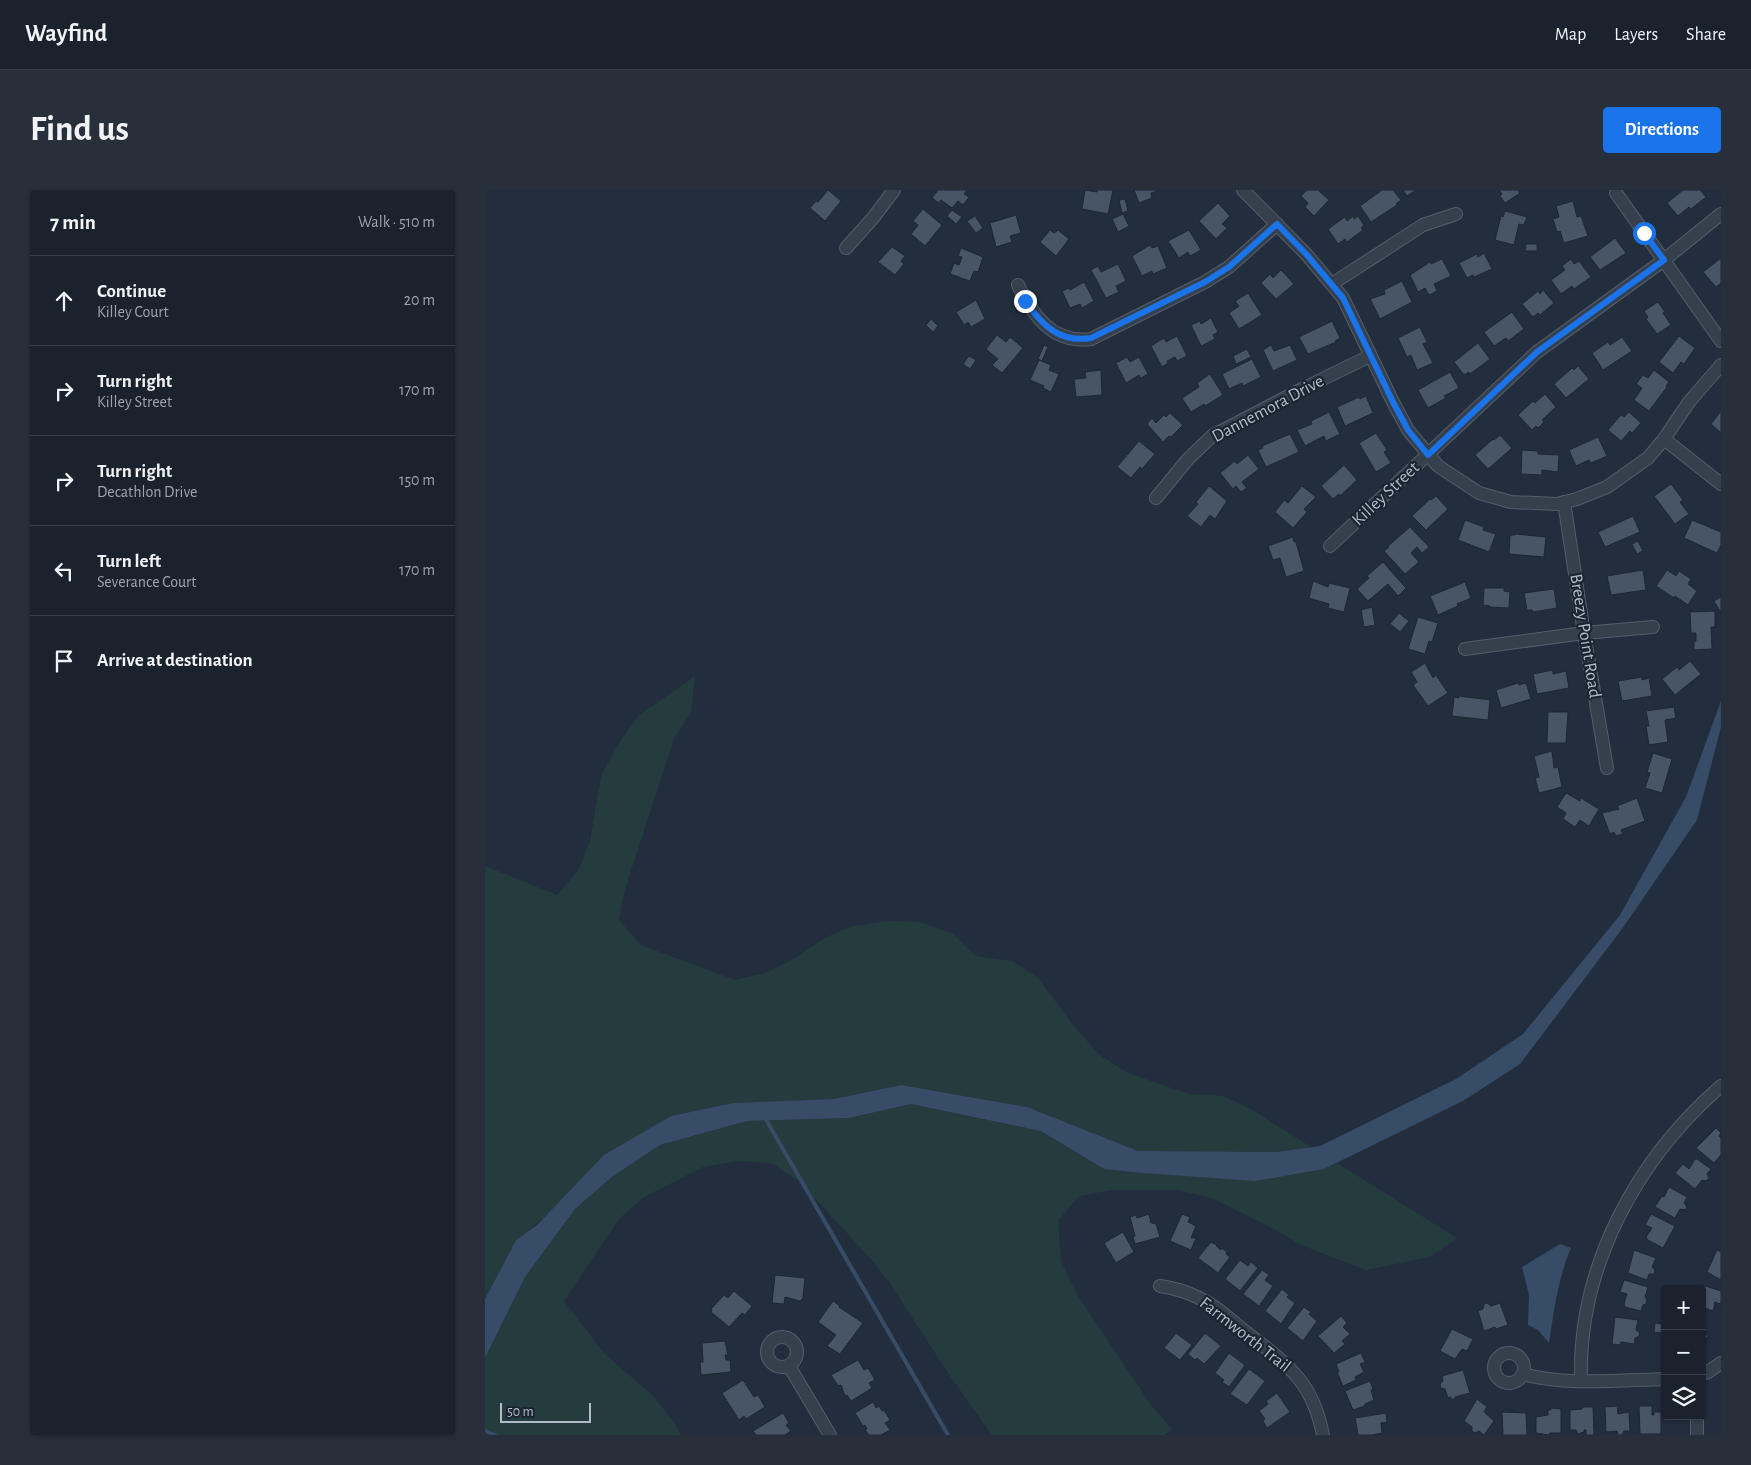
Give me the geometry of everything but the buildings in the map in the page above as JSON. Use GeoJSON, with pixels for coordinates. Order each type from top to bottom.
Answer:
{"type":"FeatureCollection","features":[{"type":"Feature","properties":{"kind":"street"},"geometry":{"type":"LineString","coordinates":[[846,248],[873,218],[894,190]]}},
{"type":"Feature","properties":{"kind":"street"},"geometry":{"type":"LineString","coordinates":[[1243,190],[1277,224],[1343,298],[1408,430],[1438,466],[1479,493],[1511,502],[1557,504],[1577,500],[1607,487],[1647,458],[1664,439],[1689,402],[1721,365]]}},
{"type":"Feature","properties":{"kind":"street"},"geometry":{"type":"LineString","coordinates":[[1616,193],[1721,341]]}},
{"type":"Feature","properties":{"kind":"street"},"geometry":{"type":"LineString","coordinates":[[1332,284],[1423,225],[1456,214]]}},
{"type":"Feature","properties":{"kind":"street","name":"Killey Street"},"geometry":{"type":"LineString","coordinates":[[1330,546],[1537,352],[1664,260],[1721,214]]}},
{"type":"Feature","properties":{"kind":"street"},"geometry":{"type":"LineString","coordinates":[[1017,285],[1033,312],[1052,330],[1069,339],[1091,338],[1205,282],[1243,255],[1277,224]]}},
{"type":"Feature","properties":{"kind":"street","name":"Dannemora Drive"},"geometry":{"type":"LineString","coordinates":[[1156,498],[1188,459],[1212,436],[1259,410],[1371,356]]}},
{"type":"Feature","properties":{"kind":"street"},"geometry":{"type":"LineString","coordinates":[[1664,439],[1721,484]]}},
{"type":"Feature","properties":{"kind":"street","name":"Breezy Point Road"},"geometry":{"type":"LineString","coordinates":[[1565,502],[1584,633],[1607,768]]}},
{"type":"Feature","properties":{"kind":"street"},"geometry":{"type":"LineString","coordinates":[[1465,649],[1584,633],[1653,627]]}},
{"type":"Feature","properties":{"kind":"street"},"geometry":{"type":"LineString","coordinates":[[1581,1380],[1582,1345],[1591,1294],[1606,1247],[1622,1210],[1637,1181],[1661,1147],[1683,1121],[1721,1086]]}},
{"type":"Feature","properties":{"kind":"street","name":"Farmworth Trail"},"geometry":{"type":"LineString","coordinates":[[1160,1286],[1178,1289],[1199,1297],[1288,1366],[1300,1380],[1311,1398],[1323,1435]]}},
{"type":"Feature","properties":{"kind":"street"},"geometry":{"type":"LineString","coordinates":[[1706,1373],[1721,1362]]}},
{"type":"Feature","properties":{"kind":"street"},"geometry":{"type":"LineString","coordinates":[[789,1366],[830,1435]]}},
{"type":"Feature","properties":{"kind":"street"},"geometry":{"type":"LineString","coordinates":[[1523,1374],[1537,1378],[1581,1380],[1661,1379]]}},
{"type":"Feature","properties":{"kind":"street"},"geometry":{"type":"LineString","coordinates":[[1697,1420],[1697,1435]]}},
{"type":"Feature","properties":{"kind":"green space"},"geometry":{"type":"Polygon","coordinates":[[[695,676],[691,712],[674,739],[625,889],[619,920],[641,945],[735,980],[765,973],[794,959],[824,938],[853,926],[889,921],[920,922],[953,934],[975,956],[1013,961],[1038,978],[1077,1030],[1101,1056],[1128,1073],[1189,1094],[1223,1096],[1251,1109],[1311,1147],[1276,1152],[1138,1151],[1027,1107],[901,1085],[834,1099],[733,1103],[671,1116],[516,1240],[485,1299],[485,866],[557,895],[578,871],[590,841],[601,776],[617,746],[638,716],[695,676]]]}},
{"type":"Feature","properties":{"kind":"green space"},"geometry":{"type":"Polygon","coordinates":[[[911,1104],[1041,1131],[1104,1169],[1324,1169],[1337,1163],[1457,1238],[1430,1257],[1366,1270],[1301,1245],[1212,1198],[1178,1190],[1112,1190],[1079,1196],[1058,1221],[1061,1261],[1078,1296],[1151,1405],[1172,1429],[1164,1435],[992,1435],[948,1373],[889,1282],[869,1257],[799,1181],[771,1163],[739,1161],[703,1167],[644,1197],[619,1219],[564,1301],[604,1353],[653,1396],[674,1422],[681,1435],[485,1435],[485,1358],[525,1277],[575,1209],[612,1177],[660,1145],[747,1121],[849,1118],[911,1104]]]}},
{"type":"Feature","properties":{"kind":"water"},"geometry":{"type":"Polygon","coordinates":[[[1721,701],[1721,727],[1697,820],[1622,929],[1520,1064],[1463,1101],[1324,1169],[1255,1181],[1104,1169],[1041,1131],[911,1104],[849,1118],[747,1121],[660,1145],[612,1177],[575,1209],[525,1277],[485,1358],[485,1299],[516,1240],[537,1225],[604,1155],[671,1116],[733,1103],[834,1099],[901,1085],[1027,1107],[1138,1151],[1276,1152],[1320,1146],[1456,1079],[1523,1034],[1620,915],[1686,797],[1721,701]]]}},
{"type":"Feature","properties":{"kind":"water"},"geometry":{"type":"Polygon","coordinates":[[[1560,1244],[1571,1248],[1560,1283],[1549,1343],[1538,1330],[1528,1325],[1529,1295],[1522,1267],[1560,1244]]]}},
{"type":"Feature","properties":{"kind":"waterway"},"geometry":{"type":"LineString","coordinates":[[765,1118],[948,1435]]}},
{"type":"Feature","properties":{"kind":"waterway"},"geometry":{"type":"LineString","coordinates":[[485,1431],[495,1435]]}},
{"type":"Feature","properties":{"kind":"route"},"geometry":{"type":"LineString","coordinates":[[1025,301],[1046,325],[1059,335],[1069,339],[1091,338],[1205,282],[1229,267],[1277,224],[1307,255],[1343,298],[1408,430],[1428,455],[1537,352],[1664,260],[1644,233]]}}]}
